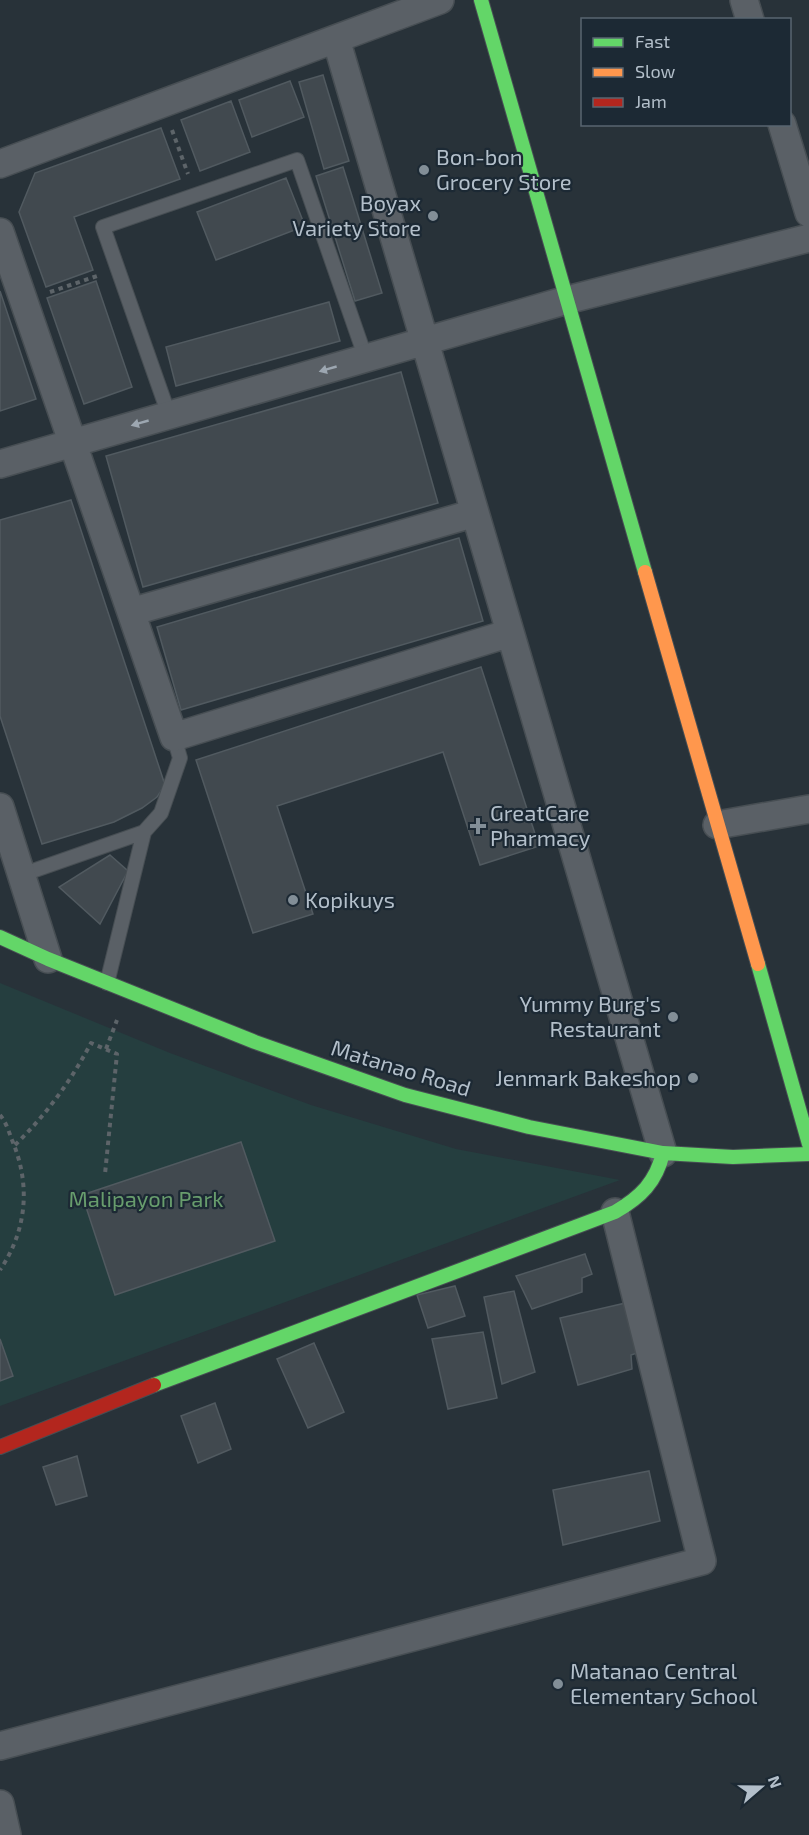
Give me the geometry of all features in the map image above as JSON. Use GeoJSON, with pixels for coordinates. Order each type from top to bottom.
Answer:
{"type":"FeatureCollection","features":[{"type":"Feature","properties":{"kind":"street"},"geometry":{"type":"LineString","coordinates":[[0,165],[440,0]]}},
{"type":"Feature","properties":{"kind":"street"},"geometry":{"type":"LineString","coordinates":[[481,0],[809,1144]]}},
{"type":"Feature","properties":{"kind":"street"},"geometry":{"type":"LineString","coordinates":[[744,0],[749,18]]}},
{"type":"Feature","properties":{"kind":"street"},"geometry":{"type":"LineString","coordinates":[[0,1447],[206,1364],[615,1212],[634,1202],[653,1184],[660,1169],[663,1153],[336,39]]}},
{"type":"Feature","properties":{"kind":"street"},"geometry":{"type":"LineString","coordinates":[[783,126],[809,213]]}},
{"type":"Feature","properties":{"kind":"street"},"geometry":{"type":"LineString","coordinates":[[0,231],[174,737],[510,633]]}},
{"type":"Feature","properties":{"kind":"street"},"geometry":{"type":"LineString","coordinates":[[0,464],[567,300],[809,238]]}},
{"type":"Feature","properties":{"kind":"street"},"geometry":{"type":"LineString","coordinates":[[131,612],[475,513]]}},
{"type":"Feature","properties":{"kind":"street"},"geometry":{"type":"LineString","coordinates":[[0,807],[48,959]]}},
{"type":"Feature","properties":{"kind":"street"},"geometry":{"type":"LineString","coordinates":[[717,825],[809,809]]}},
{"type":"Feature","properties":{"kind":"street","name":"Matanao Road"},"geometry":{"type":"LineString","coordinates":[[0,937],[48,959],[255,1042],[405,1095],[529,1127],[663,1153],[733,1157],[809,1154]]}},
{"type":"Feature","properties":{"kind":"street"},"geometry":{"type":"LineString","coordinates":[[0,1746],[702,1561],[615,1212]]}},
{"type":"Feature","properties":{"kind":"street"},"geometry":{"type":"LineString","coordinates":[[0,1804],[7,1835]]}},
{"type":"Feature","properties":{"kind":"lane"},"geometry":{"type":"LineString","coordinates":[[169,415],[103,227],[297,160],[366,359]]}},
{"type":"Feature","properties":{"kind":"lane"},"geometry":{"type":"LineString","coordinates":[[107,983],[144,832],[160,813],[180,758],[174,737]]}},
{"type":"Feature","properties":{"kind":"lane"},"geometry":{"type":"LineString","coordinates":[[21,875],[144,832]]}},
{"type":"Feature","properties":{"kind":"path"},"geometry":{"type":"LineString","coordinates":[[163,104],[196,195]]}},
{"type":"Feature","properties":{"kind":"path"},"geometry":{"type":"LineString","coordinates":[[24,301],[118,269]]}},
{"type":"Feature","properties":{"kind":"path"},"geometry":{"type":"LineString","coordinates":[[15,1145],[58,1097],[76,1071],[91,1043],[117,1054],[105,1174]]}},
{"type":"Feature","properties":{"kind":"path"},"geometry":{"type":"LineString","coordinates":[[0,1115],[15,1145],[23,1174],[25,1202],[20,1229],[9,1256],[0,1270]]}},
{"type":"Feature","properties":{"kind":"green space","name":"Malipayon Park"},"geometry":{"type":"Polygon","coordinates":[[[0,983],[170,1053],[311,1105],[456,1149],[620,1180],[0,1406],[0,983]]]}},
{"type":"Feature","properties":{"kind":"building"},"geometry":{"type":"Polygon","coordinates":[[[323,75],[349,161],[324,169],[299,82],[323,75]]]}},
{"type":"Feature","properties":{"kind":"building"},"geometry":{"type":"Polygon","coordinates":[[[290,81],[304,117],[252,137],[239,100],[290,81]]]}},
{"type":"Feature","properties":{"kind":"building"},"geometry":{"type":"Polygon","coordinates":[[[231,101],[250,152],[200,171],[181,120],[231,101]]]}},
{"type":"Feature","properties":{"kind":"building"},"geometry":{"type":"Polygon","coordinates":[[[161,128],[180,179],[74,217],[93,270],[46,287],[19,212],[35,173],[161,128]]]}},
{"type":"Feature","properties":{"kind":"building"},"geometry":{"type":"Polygon","coordinates":[[[343,167],[382,293],[355,301],[316,176],[343,167]]]}},
{"type":"Feature","properties":{"kind":"building"},"geometry":{"type":"Polygon","coordinates":[[[286,178],[305,226],[216,260],[197,212],[286,178]]]}},
{"type":"Feature","properties":{"kind":"building"},"geometry":{"type":"Polygon","coordinates":[[[96,281],[132,387],[84,404],[47,298],[96,281]]]}},
{"type":"Feature","properties":{"kind":"building"},"geometry":{"type":"Polygon","coordinates":[[[0,291],[36,399],[0,411],[0,291]]]}},
{"type":"Feature","properties":{"kind":"building"},"geometry":{"type":"Polygon","coordinates":[[[329,302],[340,341],[176,386],[166,347],[329,302]]]}},
{"type":"Feature","properties":{"kind":"building"},"geometry":{"type":"Polygon","coordinates":[[[401,372],[438,503],[143,587],[106,456],[401,372]]]}},
{"type":"Feature","properties":{"kind":"building"},"geometry":{"type":"Polygon","coordinates":[[[71,500],[165,785],[157,797],[142,808],[114,822],[42,844],[0,716],[0,520],[71,500]]]}},
{"type":"Feature","properties":{"kind":"building"},"geometry":{"type":"Polygon","coordinates":[[[459,538],[483,621],[181,710],[157,627],[459,538]]]}},
{"type":"Feature","properties":{"kind":"building"},"geometry":{"type":"Polygon","coordinates":[[[481,667],[539,846],[480,865],[443,752],[277,806],[313,914],[253,933],[196,760],[481,667]]]}},
{"type":"Feature","properties":{"kind":"building"},"geometry":{"type":"Polygon","coordinates":[[[110,855],[128,871],[100,924],[59,887],[110,855]]]}},
{"type":"Feature","properties":{"kind":"building"},"geometry":{"type":"Polygon","coordinates":[[[241,1142],[275,1241],[115,1295],[82,1195],[241,1142]]]}},
{"type":"Feature","properties":{"kind":"building"},"geometry":{"type":"Polygon","coordinates":[[[585,1254],[592,1274],[582,1278],[582,1292],[532,1309],[516,1276],[585,1254]]]}},
{"type":"Feature","properties":{"kind":"building"},"geometry":{"type":"Polygon","coordinates":[[[455,1286],[465,1316],[428,1328],[417,1295],[455,1286]]]}},
{"type":"Feature","properties":{"kind":"building"},"geometry":{"type":"Polygon","coordinates":[[[514,1291],[535,1372],[502,1384],[484,1297],[514,1291]]]}},
{"type":"Feature","properties":{"kind":"building"},"geometry":{"type":"Polygon","coordinates":[[[630,1302],[640,1352],[631,1355],[632,1369],[578,1385],[560,1318],[630,1302]]]}},
{"type":"Feature","properties":{"kind":"building"},"geometry":{"type":"Polygon","coordinates":[[[483,1332],[497,1398],[448,1409],[432,1339],[483,1332]]]}},
{"type":"Feature","properties":{"kind":"building"},"geometry":{"type":"Polygon","coordinates":[[[0,1339],[13,1376],[0,1381],[0,1339]]]}},
{"type":"Feature","properties":{"kind":"building"},"geometry":{"type":"Polygon","coordinates":[[[314,1343],[344,1412],[308,1428],[277,1359],[314,1343]]]}},
{"type":"Feature","properties":{"kind":"building"},"geometry":{"type":"Polygon","coordinates":[[[215,1403],[231,1449],[198,1463],[181,1416],[215,1403]]]}},
{"type":"Feature","properties":{"kind":"building"},"geometry":{"type":"Polygon","coordinates":[[[77,1456],[87,1496],[56,1505],[43,1467],[77,1456]]]}},
{"type":"Feature","properties":{"kind":"building"},"geometry":{"type":"Polygon","coordinates":[[[649,1471],[660,1521],[563,1545],[553,1490],[649,1471]]]}},
{"type":"Feature","properties":{"kind":"traffic: fast"},"geometry":{"type":"LineString","coordinates":[[481,0],[645,572]]}},
{"type":"Feature","properties":{"kind":"traffic: fast"},"geometry":{"type":"LineString","coordinates":[[0,937],[48,959],[255,1042],[405,1095],[529,1127],[663,1153],[733,1157],[809,1154]]}},
{"type":"Feature","properties":{"kind":"traffic: fast"},"geometry":{"type":"LineString","coordinates":[[758,964],[809,1144]]}},
{"type":"Feature","properties":{"kind":"traffic: fast"},"geometry":{"type":"LineString","coordinates":[[154,1385],[615,1212],[646,1188],[656,1172],[663,1153]]}},
{"type":"Feature","properties":{"kind":"traffic: slow"},"geometry":{"type":"LineString","coordinates":[[645,572],[758,964]]}},
{"type":"Feature","properties":{"kind":"traffic: jam"},"geometry":{"type":"LineString","coordinates":[[0,1447],[154,1385]]}},
{"type":"Feature","properties":{"kind":"place","name":"Bon-bon Grocery Store"},"geometry":{"type":"Point","coordinates":[424,170]}},
{"type":"Feature","properties":{"kind":"place","name":"Boyax Variety Store"},"geometry":{"type":"Point","coordinates":[433,216]}},
{"type":"Feature","properties":{"kind":"place","name":"GreatCare Pharmacy"},"geometry":{"type":"Point","coordinates":[478,826]}},
{"type":"Feature","properties":{"kind":"place","name":"Kopikuys"},"geometry":{"type":"Point","coordinates":[293,900]}},
{"type":"Feature","properties":{"kind":"place","name":"Yummy Burg's Restaurant"},"geometry":{"type":"Point","coordinates":[673,1017]}},
{"type":"Feature","properties":{"kind":"place","name":"Jenmark Bakeshop"},"geometry":{"type":"Point","coordinates":[693,1078]}},
{"type":"Feature","properties":{"kind":"place","name":"Matanao Central Elementary School"},"geometry":{"type":"Point","coordinates":[558,1684]}}]}
